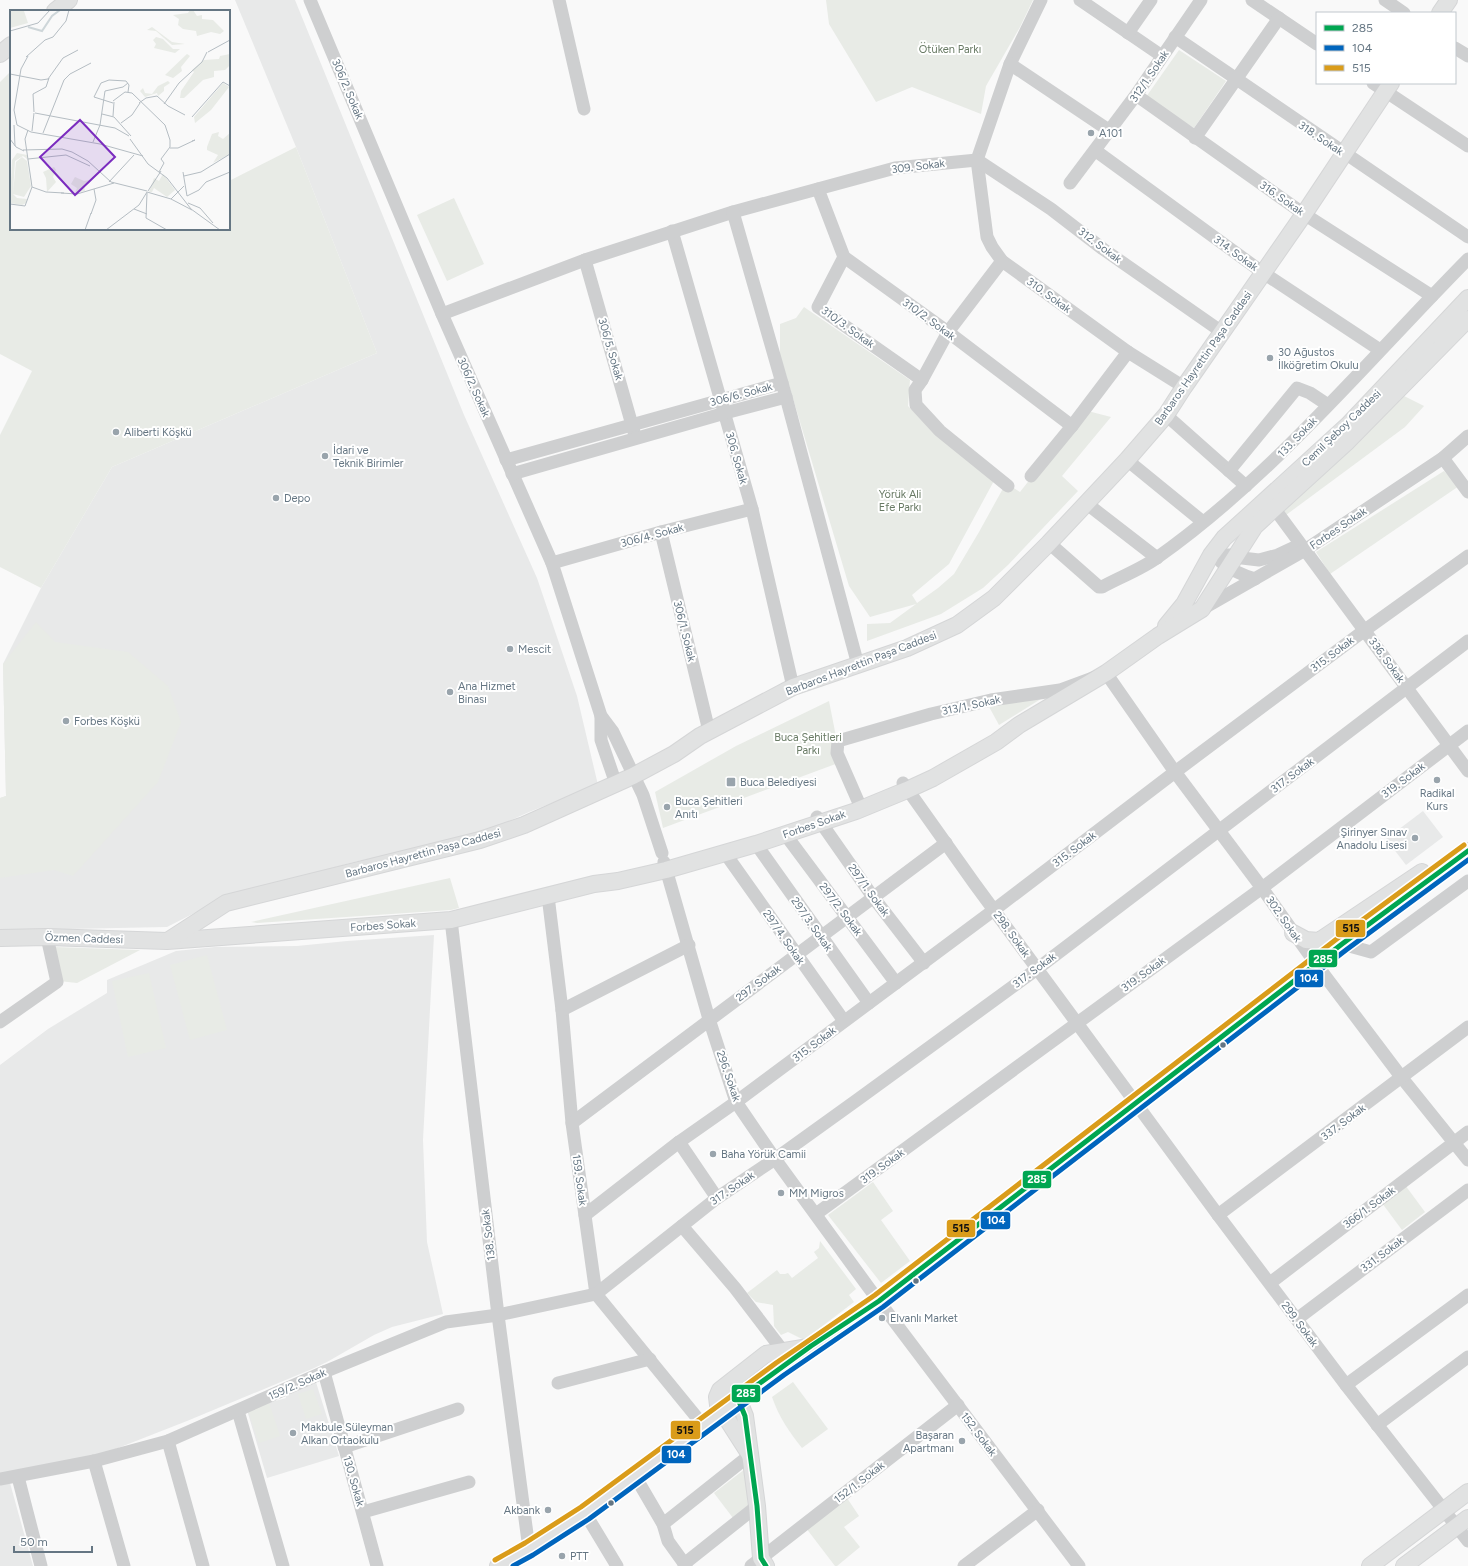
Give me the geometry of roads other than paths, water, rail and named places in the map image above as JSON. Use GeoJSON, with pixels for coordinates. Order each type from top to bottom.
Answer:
{"type":"FeatureCollection","features":[{"type":"Feature","properties":{"kind":"main road"},"geometry":{"type":"LineString","coordinates":[[56,10],[69,0]]}},
{"type":"Feature","properties":{"kind":"main road"},"geometry":{"type":"LineString","coordinates":[[1441,12],[1449,0]]}},
{"type":"Feature","properties":{"kind":"main road","name":"Barbaros Hayrettin Paşa Caddesi"},"geometry":{"type":"LineString","coordinates":[[167,941],[226,903],[480,840],[524,825],[633,776],[674,754],[709,731],[793,687],[908,648],[957,625],[994,598],[1049,544],[1166,415],[1262,272],[1304,214],[1344,154],[1383,86]]}},
{"type":"Feature","properties":{"kind":"main road","name":"Cemil Şeboy Caddesi"},"geometry":{"type":"LineString","coordinates":[[1158,636],[1184,604],[1212,555],[1224,538],[1348,425],[1468,298]]}},
{"type":"Feature","properties":{"kind":"main road","name":"Forbes Sokak"},"geometry":{"type":"LineString","coordinates":[[664,862],[725,853],[756,844],[785,834],[858,801],[933,778],[996,742],[1019,725],[1106,673],[1158,636],[1202,609],[1254,526],[1348,441],[1468,319]]}},
{"type":"Feature","properties":{"kind":"main road","name":"Forbes Sokak"},"geometry":{"type":"LineString","coordinates":[[167,941],[451,920],[594,884],[618,882],[664,862],[856,810],[905,787]]}},
{"type":"Feature","properties":{"kind":"main road"},"geometry":{"type":"LineString","coordinates":[[506,1564],[585,1513],[738,1399],[812,1346],[879,1301],[1342,944],[1468,851]]}},
{"type":"Feature","properties":{"kind":"main road"},"geometry":{"type":"LineString","coordinates":[[1293,933],[1306,940],[1319,941],[1439,860],[1454,861]]}},
{"type":"Feature","properties":{"kind":"main road","name":"Özmen Caddesi"},"geometry":{"type":"LineString","coordinates":[[0,938],[47,937],[167,941]]}},
{"type":"Feature","properties":{"kind":"main road"},"geometry":{"type":"LineString","coordinates":[[750,1455],[718,1405],[717,1397],[720,1390],[766,1354],[812,1346]]}},
{"type":"Feature","properties":{"kind":"main road"},"geometry":{"type":"LineString","coordinates":[[738,1399],[746,1416],[757,1506],[759,1563]]}},
{"type":"Feature","properties":{"kind":"main road"},"geometry":{"type":"LineString","coordinates":[[1370,1566],[1468,1492]]}},
{"type":"Feature","properties":{"kind":"main road"},"geometry":{"type":"LineString","coordinates":[[1404,1566],[1462,1522]]}},
{"type":"Feature","properties":{"kind":"street","name":"306/2. Sokak"},"geometry":{"type":"LineString","coordinates":[[310,0],[442,314],[552,563],[601,716],[613,732],[643,795],[664,862]]}},
{"type":"Feature","properties":{"kind":"street"},"geometry":{"type":"LineString","coordinates":[[560,0],[584,109]]}},
{"type":"Feature","properties":{"kind":"street"},"geometry":{"type":"LineString","coordinates":[[977,160],[1010,64],[1041,0]]}},
{"type":"Feature","properties":{"kind":"street"},"geometry":{"type":"LineString","coordinates":[[1080,0],[1162,56]]}},
{"type":"Feature","properties":{"kind":"street"},"geometry":{"type":"LineString","coordinates":[[1128,33],[1151,0]]}},
{"type":"Feature","properties":{"kind":"street","name":"312/1. Sokak"},"geometry":{"type":"LineString","coordinates":[[1070,183],[1096,151],[1201,0]]}},
{"type":"Feature","properties":{"kind":"street"},"geometry":{"type":"LineString","coordinates":[[1385,0],[1403,12]]}},
{"type":"Feature","properties":{"kind":"street"},"geometry":{"type":"LineString","coordinates":[[1257,1],[1316,43]]}},
{"type":"Feature","properties":{"kind":"street"},"geometry":{"type":"LineString","coordinates":[[1195,138],[1279,18]]}},
{"type":"Feature","properties":{"kind":"street","name":"318. Sokak"},"geometry":{"type":"LineString","coordinates":[[1175,37],[1344,154],[1468,237]]}},
{"type":"Feature","properties":{"kind":"street"},"geometry":{"type":"LineString","coordinates":[[1456,49],[1468,56]]}},
{"type":"Feature","properties":{"kind":"street"},"geometry":{"type":"LineString","coordinates":[[1010,64],[1110,131]]}},
{"type":"Feature","properties":{"kind":"street"},"geometry":{"type":"LineString","coordinates":[[1383,86],[1468,146]]}},
{"type":"Feature","properties":{"kind":"street","name":"316. Sokak"},"geometry":{"type":"LineString","coordinates":[[1136,95],[1304,214],[1432,296]]}},
{"type":"Feature","properties":{"kind":"street","name":"314. Sokak"},"geometry":{"type":"LineString","coordinates":[[1096,151],[1262,272],[1380,350]]}},
{"type":"Feature","properties":{"kind":"street","name":"309. Sokak"},"geometry":{"type":"LineString","coordinates":[[442,314],[585,260],[733,212],[895,168],[977,160]]}},
{"type":"Feature","properties":{"kind":"street","name":"310. Sokak"},"geometry":{"type":"LineString","coordinates":[[977,160],[987,237],[992,247],[1002,260],[1128,352],[1184,387]]}},
{"type":"Feature","properties":{"kind":"street","name":"312. Sokak"},"geometry":{"type":"LineString","coordinates":[[977,160],[1051,208],[1103,249],[1222,332]]}},
{"type":"Feature","properties":{"kind":"street"},"geometry":{"type":"LineString","coordinates":[[818,189],[844,257]]}},
{"type":"Feature","properties":{"kind":"street"},"geometry":{"type":"LineString","coordinates":[[733,212],[782,382]]}},
{"type":"Feature","properties":{"kind":"street","name":"306. Sokak"},"geometry":{"type":"LineString","coordinates":[[672,231],[752,509],[793,687]]}},
{"type":"Feature","properties":{"kind":"street","name":"310/2. Sokak"},"geometry":{"type":"LineString","coordinates":[[844,257],[948,332],[1072,426]]}},
{"type":"Feature","properties":{"kind":"street","name":"310/3. Sokak"},"geometry":{"type":"LineString","coordinates":[[844,257],[818,308],[922,380]]}},
{"type":"Feature","properties":{"kind":"street","name":"133. Sokak"},"geometry":{"type":"LineString","coordinates":[[1049,544],[1102,587],[1157,558],[1246,486],[1285,450],[1468,259]]}},
{"type":"Feature","properties":{"kind":"street","name":"306/5. Sokak"},"geometry":{"type":"LineString","coordinates":[[585,260],[636,438]]}},
{"type":"Feature","properties":{"kind":"street"},"geometry":{"type":"LineString","coordinates":[[1002,260],[948,332],[916,390],[916,405],[940,431],[1008,486]]}},
{"type":"Feature","properties":{"kind":"street"},"geometry":{"type":"LineString","coordinates":[[1031,476],[1072,426],[1128,352]]}},
{"type":"Feature","properties":{"kind":"street","name":"306/6. Sokak"},"geometry":{"type":"LineString","coordinates":[[506,460],[782,382],[786,397],[512,474]]}},
{"type":"Feature","properties":{"kind":"street"},"geometry":{"type":"LineString","coordinates":[[1229,472],[1297,388],[1310,393],[1328,405]]}},
{"type":"Feature","properties":{"kind":"street"},"geometry":{"type":"LineString","coordinates":[[786,397],[858,665]]}},
{"type":"Feature","properties":{"kind":"street"},"geometry":{"type":"LineString","coordinates":[[1166,415],[1246,486]]}},
{"type":"Feature","properties":{"kind":"street","name":"Forbes Sokak"},"geometry":{"type":"LineString","coordinates":[[1202,609],[1305,550],[1443,458],[1468,436]]}},
{"type":"Feature","properties":{"kind":"street"},"geometry":{"type":"LineString","coordinates":[[1443,458],[1468,492]]}},
{"type":"Feature","properties":{"kind":"street"},"geometry":{"type":"LineString","coordinates":[[1126,460],[1203,522]]}},
{"type":"Feature","properties":{"kind":"street"},"geometry":{"type":"LineString","coordinates":[[1086,503],[1157,558]]}},
{"type":"Feature","properties":{"kind":"street","name":"336. Sokak"},"geometry":{"type":"LineString","coordinates":[[1274,508],[1468,771]]}},
{"type":"Feature","properties":{"kind":"street","name":"306/4. Sokak"},"geometry":{"type":"LineString","coordinates":[[552,563],[661,532],[752,509]]}},
{"type":"Feature","properties":{"kind":"street","name":"306/1. Sokak"},"geometry":{"type":"LineString","coordinates":[[661,532],[709,731]]}},
{"type":"Feature","properties":{"kind":"street"},"geometry":{"type":"LineString","coordinates":[[1231,561],[1242,558],[1259,560],[1278,555],[1294,548],[1305,550]]}},
{"type":"Feature","properties":{"kind":"street"},"geometry":{"type":"LineString","coordinates":[[1212,555],[1231,561],[1255,579]]}},
{"type":"Feature","properties":{"kind":"street","name":"315. Sokak"},"geometry":{"type":"LineString","coordinates":[[585,1215],[679,1142],[736,1102],[924,963],[1365,630],[1468,556]]}},
{"type":"Feature","properties":{"kind":"street","name":"317. Sokak"},"geometry":{"type":"LineString","coordinates":[[596,1294],[717,1198],[775,1159],[1037,969],[1468,641]]}},
{"type":"Feature","properties":{"kind":"street","name":"302. Sokak"},"geometry":{"type":"LineString","coordinates":[[1106,673],[1175,772],[1262,888],[1316,964],[1402,1078],[1468,1160]]}},
{"type":"Feature","properties":{"kind":"street","name":"313/1. Sokak"},"geometry":{"type":"LineString","coordinates":[[858,801],[836,753],[838,741],[931,714],[991,700],[1060,690],[1106,673]]}},
{"type":"Feature","properties":{"kind":"street"},"geometry":{"type":"LineString","coordinates":[[601,716],[601,740],[616,784]]}},
{"type":"Feature","properties":{"kind":"street","name":"319. Sokak"},"geometry":{"type":"LineString","coordinates":[[816,1214],[1076,1022],[1262,888],[1468,731]]}},
{"type":"Feature","properties":{"kind":"street","name":"298. Sokak"},"geometry":{"type":"LineString","coordinates":[[905,787],[1136,1103]]}},
{"type":"Feature","properties":{"kind":"street","name":"297/1. Sokak"},"geometry":{"type":"LineString","coordinates":[[819,819],[873,897],[924,963]]}},
{"type":"Feature","properties":{"kind":"street","name":"297/2. Sokak"},"geometry":{"type":"LineString","coordinates":[[785,834],[896,983]]}},
{"type":"Feature","properties":{"kind":"street","name":"297/3. Sokak"},"geometry":{"type":"LineString","coordinates":[[756,844],[869,1004]]}},
{"type":"Feature","properties":{"kind":"street","name":"297. Sokak"},"geometry":{"type":"LineString","coordinates":[[572,1123],[820,936],[946,844]]}},
{"type":"Feature","properties":{"kind":"street","name":"297/4. Sokak"},"geometry":{"type":"LineString","coordinates":[[725,853],[844,1021]]}},
{"type":"Feature","properties":{"kind":"street","name":"296. Sokak"},"geometry":{"type":"LineString","coordinates":[[664,862],[709,1019],[736,1102],[775,1159],[879,1301]]}},
{"type":"Feature","properties":{"kind":"street"},"geometry":{"type":"LineString","coordinates":[[1342,944],[1371,952],[1468,881]]}},
{"type":"Feature","properties":{"kind":"street","name":"159. Sokak"},"geometry":{"type":"LineString","coordinates":[[548,896],[562,1010],[572,1123],[596,1294]]}},
{"type":"Feature","properties":{"kind":"street","name":"138. Sokak"},"geometry":{"type":"LineString","coordinates":[[451,920],[498,1316],[530,1549]]}},
{"type":"Feature","properties":{"kind":"street"},"geometry":{"type":"LineString","coordinates":[[0,1022],[57,982],[47,937]]}},
{"type":"Feature","properties":{"kind":"street"},"geometry":{"type":"LineString","coordinates":[[1316,964],[1319,941]]}},
{"type":"Feature","properties":{"kind":"street"},"geometry":{"type":"LineString","coordinates":[[562,1010],[689,945]]}},
{"type":"Feature","properties":{"kind":"street","name":"337. Sokak"},"geometry":{"type":"LineString","coordinates":[[1218,1215],[1468,1028]]}},
{"type":"Feature","properties":{"kind":"street","name":"299. Sokak"},"geometry":{"type":"LineString","coordinates":[[1136,1103],[1346,1385],[1444,1510],[1462,1522],[1468,1542]]}},
{"type":"Feature","properties":{"kind":"street","name":"366/1. Sokak"},"geometry":{"type":"LineString","coordinates":[[1270,1283],[1468,1132]]}},
{"type":"Feature","properties":{"kind":"street"},"geometry":{"type":"LineString","coordinates":[[679,1142],[717,1198]]}},
{"type":"Feature","properties":{"kind":"street","name":"331. Sokak"},"geometry":{"type":"LineString","coordinates":[[1297,1319],[1468,1190]]}},
{"type":"Feature","properties":{"kind":"street"},"geometry":{"type":"LineString","coordinates":[[682,1226],[735,1288],[783,1351]]}},
{"type":"Feature","properties":{"kind":"street"},"geometry":{"type":"LineString","coordinates":[[596,1294],[703,1425]]}},
{"type":"Feature","properties":{"kind":"street","name":"159/2. Sokak"},"geometry":{"type":"LineString","coordinates":[[0,1479],[18,1477],[94,1462],[168,1441],[324,1372],[446,1322],[498,1316],[596,1294]]}},
{"type":"Feature","properties":{"kind":"street"},"geometry":{"type":"LineString","coordinates":[[1346,1385],[1468,1295]]}},
{"type":"Feature","properties":{"kind":"street","name":"152. Sokak"},"geometry":{"type":"LineString","coordinates":[[879,1301],[1079,1566]]}},
{"type":"Feature","properties":{"kind":"street"},"geometry":{"type":"LineString","coordinates":[[1378,1425],[1468,1357]]}},
{"type":"Feature","properties":{"kind":"street"},"geometry":{"type":"LineString","coordinates":[[558,1383],[650,1359]]}},
{"type":"Feature","properties":{"kind":"street","name":"130. Sokak"},"geometry":{"type":"LineString","coordinates":[[324,1372],[377,1566]]}},
{"type":"Feature","properties":{"kind":"street","name":"152/1. Sokak"},"geometry":{"type":"LineString","coordinates":[[759,1563],[958,1406]]}},
{"type":"Feature","properties":{"kind":"street"},"geometry":{"type":"LineString","coordinates":[[344,1447],[458,1409]]}},
{"type":"Feature","properties":{"kind":"street"},"geometry":{"type":"LineString","coordinates":[[238,1411],[283,1566]]}},
{"type":"Feature","properties":{"kind":"street"},"geometry":{"type":"LineString","coordinates":[[168,1441],[203,1566]]}},
{"type":"Feature","properties":{"kind":"street"},"geometry":{"type":"LineString","coordinates":[[663,1524],[750,1455]]}},
{"type":"Feature","properties":{"kind":"street"},"geometry":{"type":"LineString","coordinates":[[94,1462],[124,1566]]}},
{"type":"Feature","properties":{"kind":"street"},"geometry":{"type":"LineString","coordinates":[[635,1476],[663,1524],[668,1541],[685,1565],[757,1506]]}},
{"type":"Feature","properties":{"kind":"street"},"geometry":{"type":"LineString","coordinates":[[18,1477],[41,1566]]}},
{"type":"Feature","properties":{"kind":"street"},"geometry":{"type":"LineString","coordinates":[[363,1512],[469,1482]]}},
{"type":"Feature","properties":{"kind":"street"},"geometry":{"type":"LineString","coordinates":[[964,1566],[1038,1510]]}},
{"type":"Feature","properties":{"kind":"street"},"geometry":{"type":"LineString","coordinates":[[585,1513],[617,1566]]}},
{"type":"Feature","properties":{"kind":"place","name":"A101"},"geometry":{"type":"Point","coordinates":[1091,133]}},
{"type":"Feature","properties":{"kind":"place","name":"30 Ağustos İlköğretim Okulu"},"geometry":{"type":"Point","coordinates":[1270,358]}},
{"type":"Feature","properties":{"kind":"place","name":"Aliberti Köşkü"},"geometry":{"type":"Point","coordinates":[116,432]}},
{"type":"Feature","properties":{"kind":"place","name":"İdari ve Teknik Birimler"},"geometry":{"type":"Point","coordinates":[325,456]}},
{"type":"Feature","properties":{"kind":"place","name":"Depo"},"geometry":{"type":"Point","coordinates":[276,498]}},
{"type":"Feature","properties":{"kind":"place","name":"Mescit"},"geometry":{"type":"Point","coordinates":[510,649]}},
{"type":"Feature","properties":{"kind":"place","name":"Ana Hizmet Binası"},"geometry":{"type":"Point","coordinates":[450,692]}},
{"type":"Feature","properties":{"kind":"place","name":"Forbes Köşkü"},"geometry":{"type":"Point","coordinates":[66,721]}},
{"type":"Feature","properties":{"kind":"place","name":"Radikal Kurs"},"geometry":{"type":"Point","coordinates":[1437,780]}},
{"type":"Feature","properties":{"kind":"place","name":"Buca Belediyesi"},"geometry":{"type":"Point","coordinates":[731,782]}},
{"type":"Feature","properties":{"kind":"place","name":"Buca Şehitleri Anıtı"},"geometry":{"type":"Point","coordinates":[667,807]}},
{"type":"Feature","properties":{"kind":"place","name":"Şirinyer Sınav Anadolu Lisesi"},"geometry":{"type":"Point","coordinates":[1415,838]}},
{"type":"Feature","properties":{"kind":"place","name":"Baha Yörük Camii"},"geometry":{"type":"Point","coordinates":[713,1154]}},
{"type":"Feature","properties":{"kind":"place","name":"MM Migros"},"geometry":{"type":"Point","coordinates":[781,1193]}},
{"type":"Feature","properties":{"kind":"place","name":"Elvanlı Market"},"geometry":{"type":"Point","coordinates":[882,1318]}},
{"type":"Feature","properties":{"kind":"place","name":"Makbule Süleyman Alkan Ortaokulu"},"geometry":{"type":"Point","coordinates":[293,1433]}},
{"type":"Feature","properties":{"kind":"place","name":"Başaran Apartmanı"},"geometry":{"type":"Point","coordinates":[962,1441]}},
{"type":"Feature","properties":{"kind":"place","name":"Akbank"},"geometry":{"type":"Point","coordinates":[548,1510]}},
{"type":"Feature","properties":{"kind":"place","name":"PTT"},"geometry":{"type":"Point","coordinates":[562,1556]}},
{"type":"Feature","properties":{"kind":"park label","name":"Ötüken Parkı"},"geometry":{"type":"Point","coordinates":[950,49]}},
{"type":"Feature","properties":{"kind":"park label","name":"Yörük Ali Efe Parkı"},"geometry":{"type":"Point","coordinates":[900,500]}},
{"type":"Feature","properties":{"kind":"park label","name":"Buca Şehitleri Parkı"},"geometry":{"type":"Point","coordinates":[808,743]}}]}
